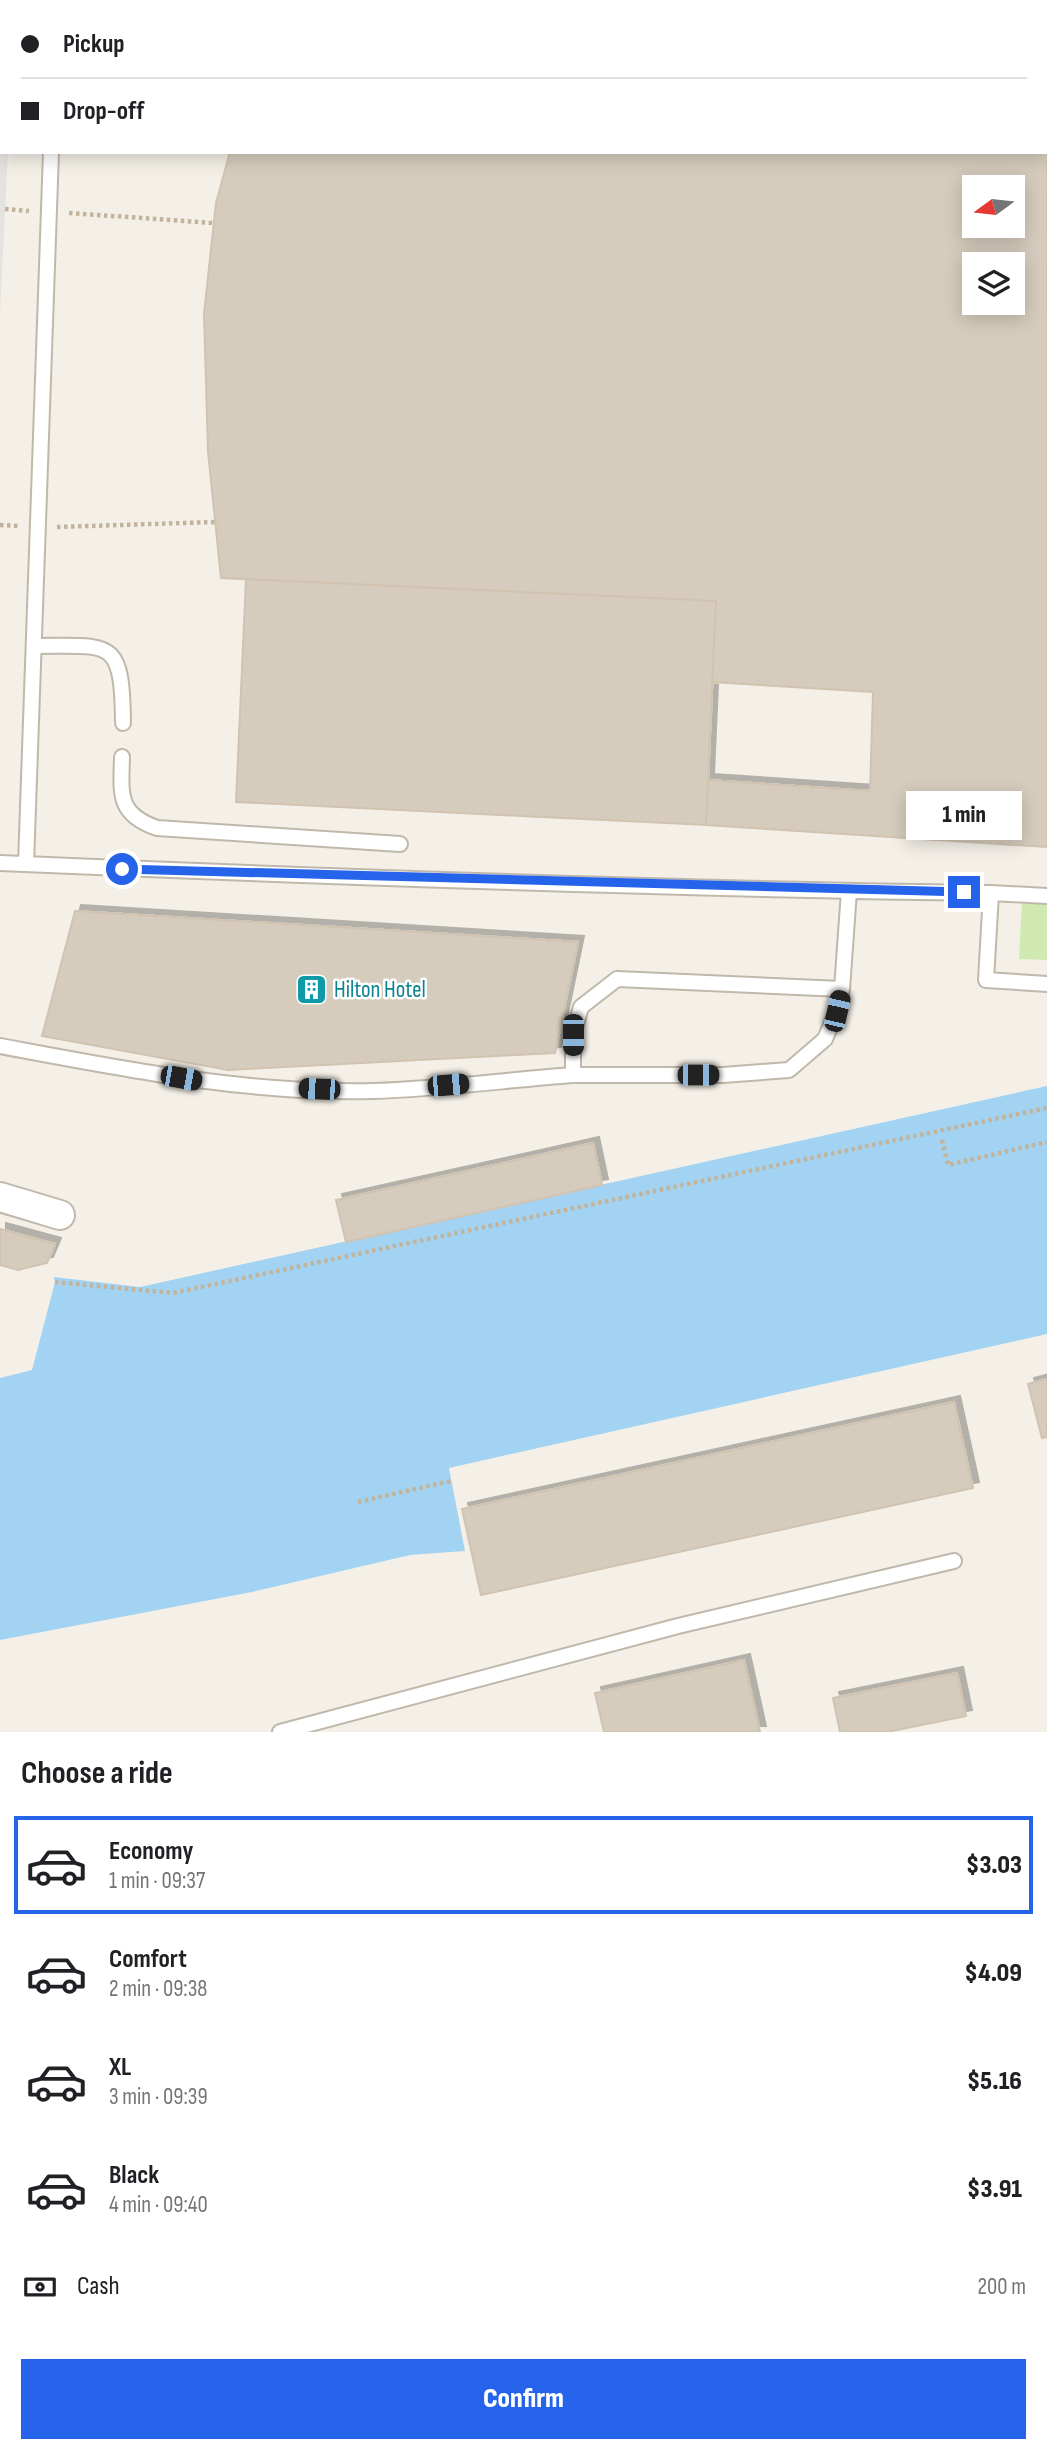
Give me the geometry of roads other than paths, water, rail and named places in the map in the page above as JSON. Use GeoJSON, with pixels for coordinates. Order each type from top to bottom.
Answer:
{"type":"FeatureCollection","features":[{"type":"Feature","properties":{"kind":"street"},"geometry":{"type":"LineString","coordinates":[[0,1197],[60,1215]]}},
{"type":"Feature","properties":{"kind":"lane"},"geometry":{"type":"LineString","coordinates":[[26,864],[51,154]]}},
{"type":"Feature","properties":{"kind":"lane"},"geometry":{"type":"LineString","coordinates":[[34,646],[92,646],[108,650],[119,664],[122,681],[122,723]]}},
{"type":"Feature","properties":{"kind":"lane"},"geometry":{"type":"LineString","coordinates":[[122,757],[121,793],[127,810],[140,822],[157,828],[400,844]]}},
{"type":"Feature","properties":{"kind":"lane"},"geometry":{"type":"LineString","coordinates":[[0,863],[146,870],[1047,896]]}},
{"type":"Feature","properties":{"kind":"lane"},"geometry":{"type":"LineString","coordinates":[[0,1046],[204,1082],[293,1089],[373,1091],[573,1075],[723,1075],[789,1070],[825,1039],[837,1011],[842,989],[849,891]]}},
{"type":"Feature","properties":{"kind":"lane"},"geometry":{"type":"LineString","coordinates":[[991,893],[986,981],[1047,984]]}},
{"type":"Feature","properties":{"kind":"lane"},"geometry":{"type":"LineString","coordinates":[[573,1075],[573,1035],[581,1007],[617,979],[842,989]]}},
{"type":"Feature","properties":{"kind":"lane"},"geometry":{"type":"LineString","coordinates":[[280,1732],[678,1626],[954,1562]]}},
{"type":"Feature","properties":{"kind":"water"},"geometry":{"type":"Polygon","coordinates":[[[1047,1086],[1047,1334],[449,1468],[465,1551],[410,1555],[252,1592],[0,1640],[0,1378],[32,1370],[55,1282],[54,1277],[140,1287],[1047,1086]]]}},
{"type":"Feature","properties":{"kind":"place","name":"Hilton Hotel"},"geometry":{"type":"Point","coordinates":[311,989]}}]}
